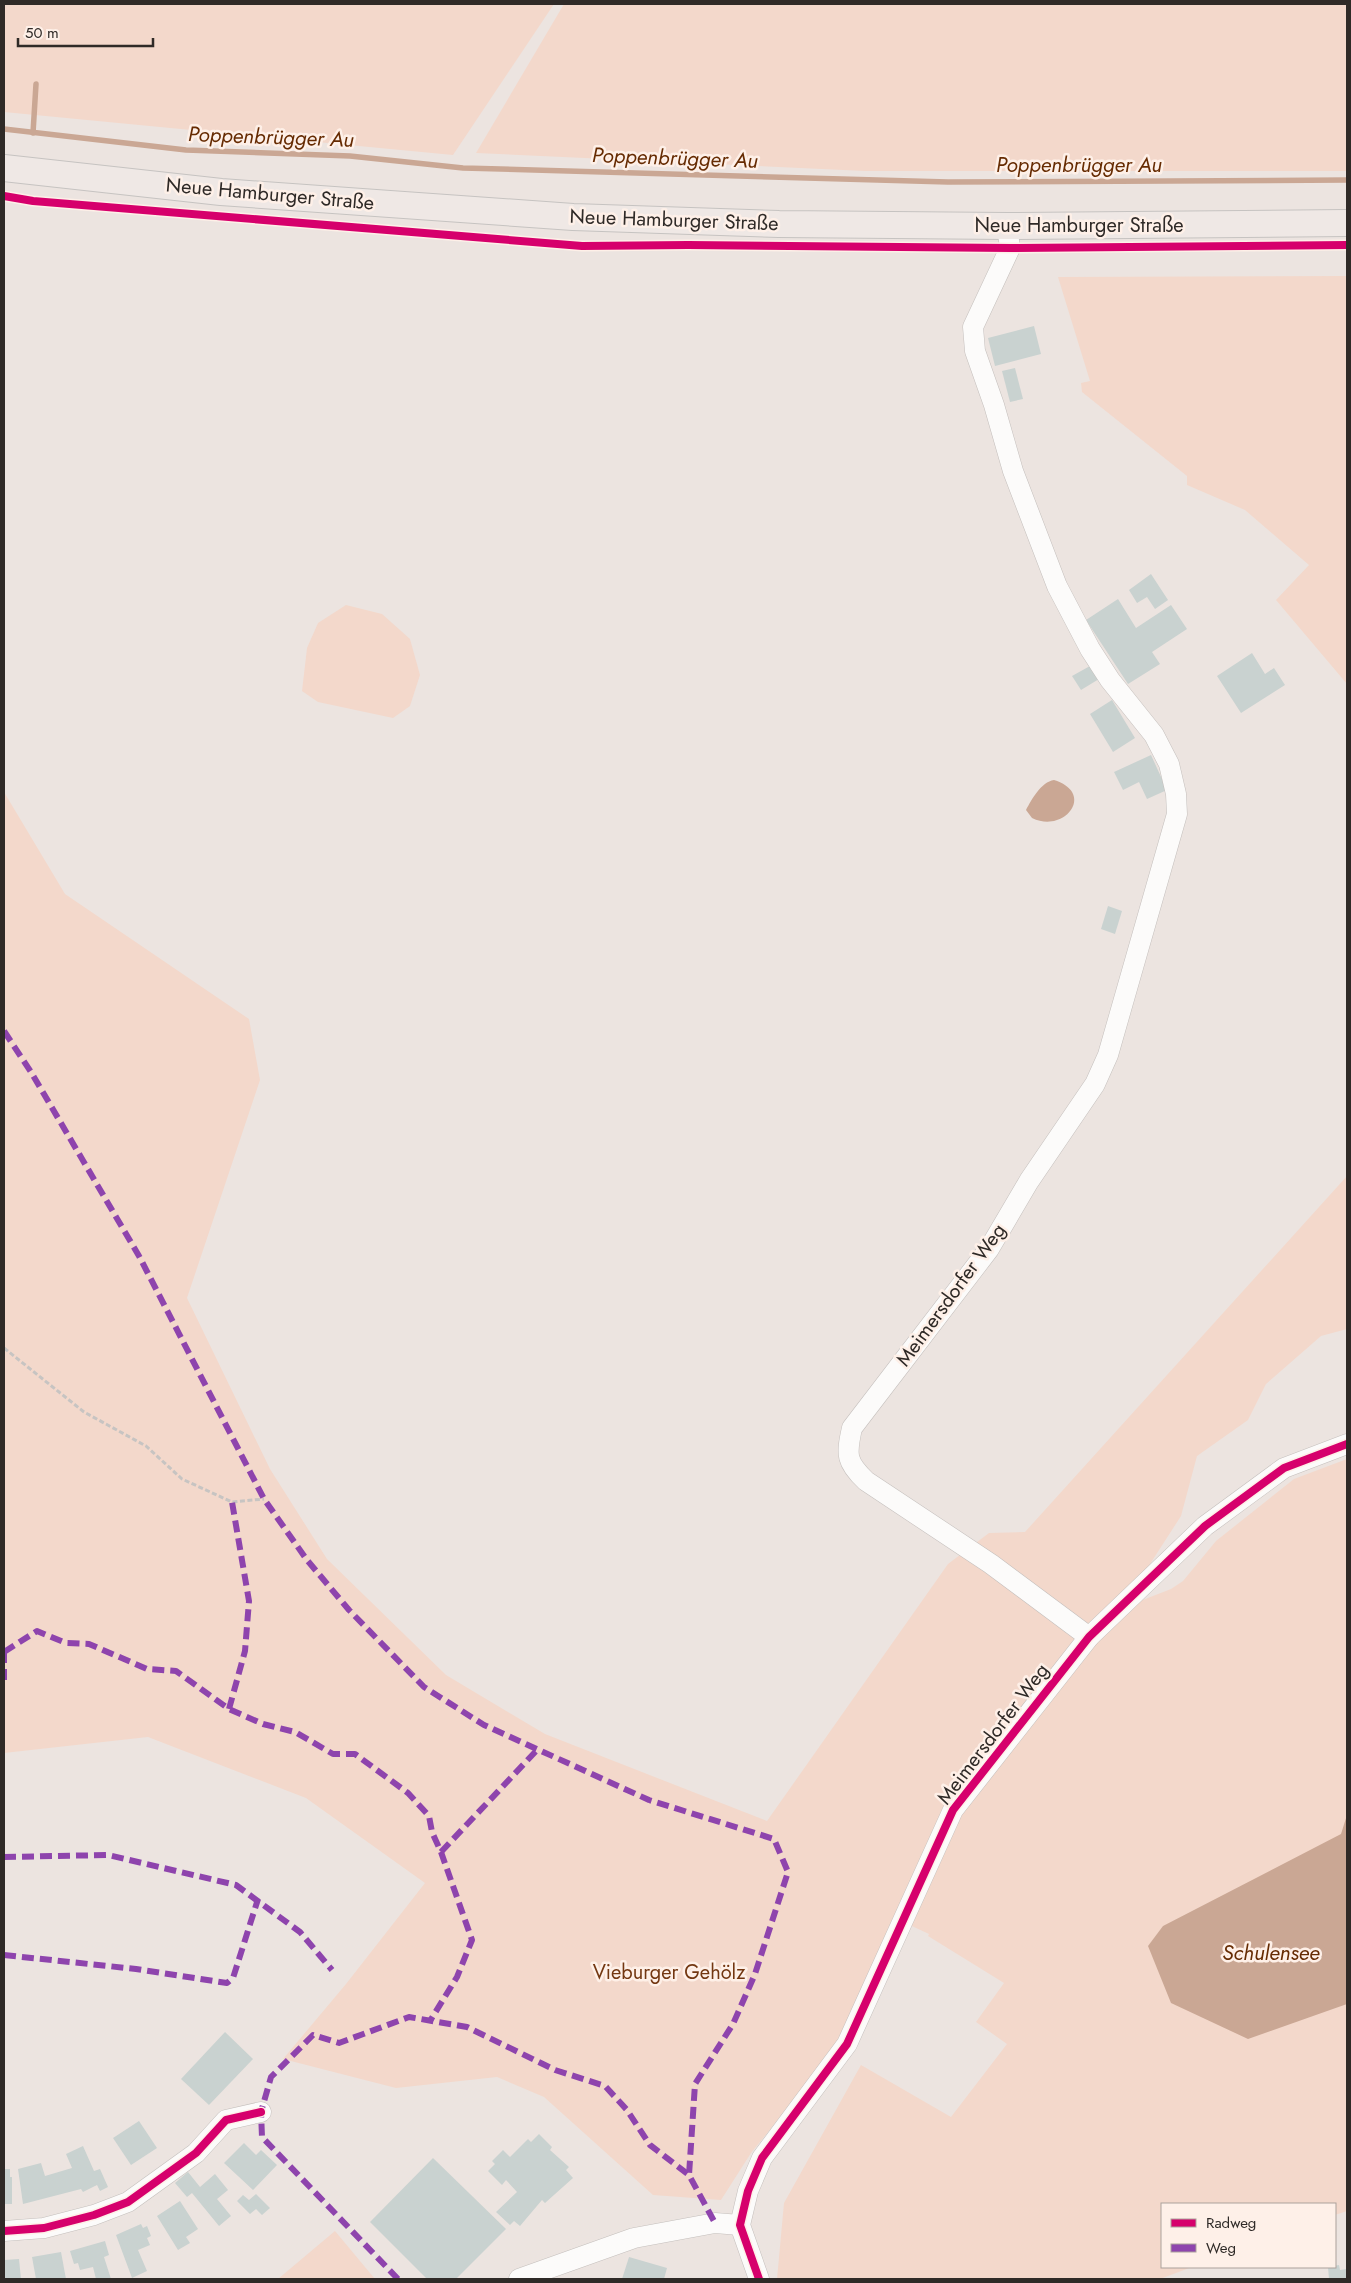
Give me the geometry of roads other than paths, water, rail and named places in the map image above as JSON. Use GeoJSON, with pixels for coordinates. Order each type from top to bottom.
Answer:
{"type":"FeatureCollection","features":[{"type":"Feature","properties":{"kind":"main road","name":"Neue Hamburger Straße"},"geometry":{"type":"LineString","coordinates":[[4,168],[221,192],[573,217],[779,224],[1007,226],[1347,223]]}},
{"type":"Feature","properties":{"kind":"street","name":"Meimersdorfer Weg"},"geometry":{"type":"LineString","coordinates":[[1007,226],[1010,248],[973,327],[975,352],[994,405],[1013,471],[1061,594],[1090,649],[1110,680],[1154,735],[1169,764],[1176,794],[1177,814],[1168,852],[1108,1055],[1095,1084],[1029,1181],[989,1249],[852,1428],[847,1449],[848,1460],[854,1470],[866,1481],[991,1564],[1089,1637]]}},
{"type":"Feature","properties":{"kind":"street","name":"Meimersdorfer Weg"},"geometry":{"type":"LineString","coordinates":[[740,2225],[748,2192],[762,2158],[848,2044],[953,1810],[1089,1637],[1213,1520],[1284,1468],[1347,1444]]}},
{"type":"Feature","properties":{"kind":"street"},"geometry":{"type":"LineString","coordinates":[[4,2231],[44,2228],[94,2215],[128,2202],[196,2153],[226,2120],[261,2112]]}},
{"type":"Feature","properties":{"kind":"street"},"geometry":{"type":"LineString","coordinates":[[519,2279],[634,2238],[715,2223],[740,2225],[759,2279]]}},
{"type":"Feature","properties":{"kind":"water"},"geometry":{"type":"Polygon","coordinates":[[[1054,780],[1066,786],[1073,794],[1074,802],[1071,810],[1065,816],[1055,821],[1032,818],[1026,810],[1031,801],[1041,787],[1054,780]]]}},
{"type":"Feature","properties":{"kind":"water","name":"Schulensee"},"geometry":{"type":"Polygon","coordinates":[[[1347,1815],[1347,2004],[1248,2039],[1171,2003],[1148,1946],[1163,1926],[1341,1834],[1347,1815]]]}},
{"type":"Feature","properties":{"kind":"waterway"},"geometry":{"type":"LineString","coordinates":[[33,133],[36,84]]}},
{"type":"Feature","properties":{"kind":"waterway","name":"Poppenbrügger Au"},"geometry":{"type":"LineString","coordinates":[[4,129],[186,150],[350,156],[463,168],[948,182],[1347,180]]}},
{"type":"Feature","properties":{"kind":"park label","name":"Vieburger Gehölz"},"geometry":{"type":"Point","coordinates":[669,1972]}}]}
